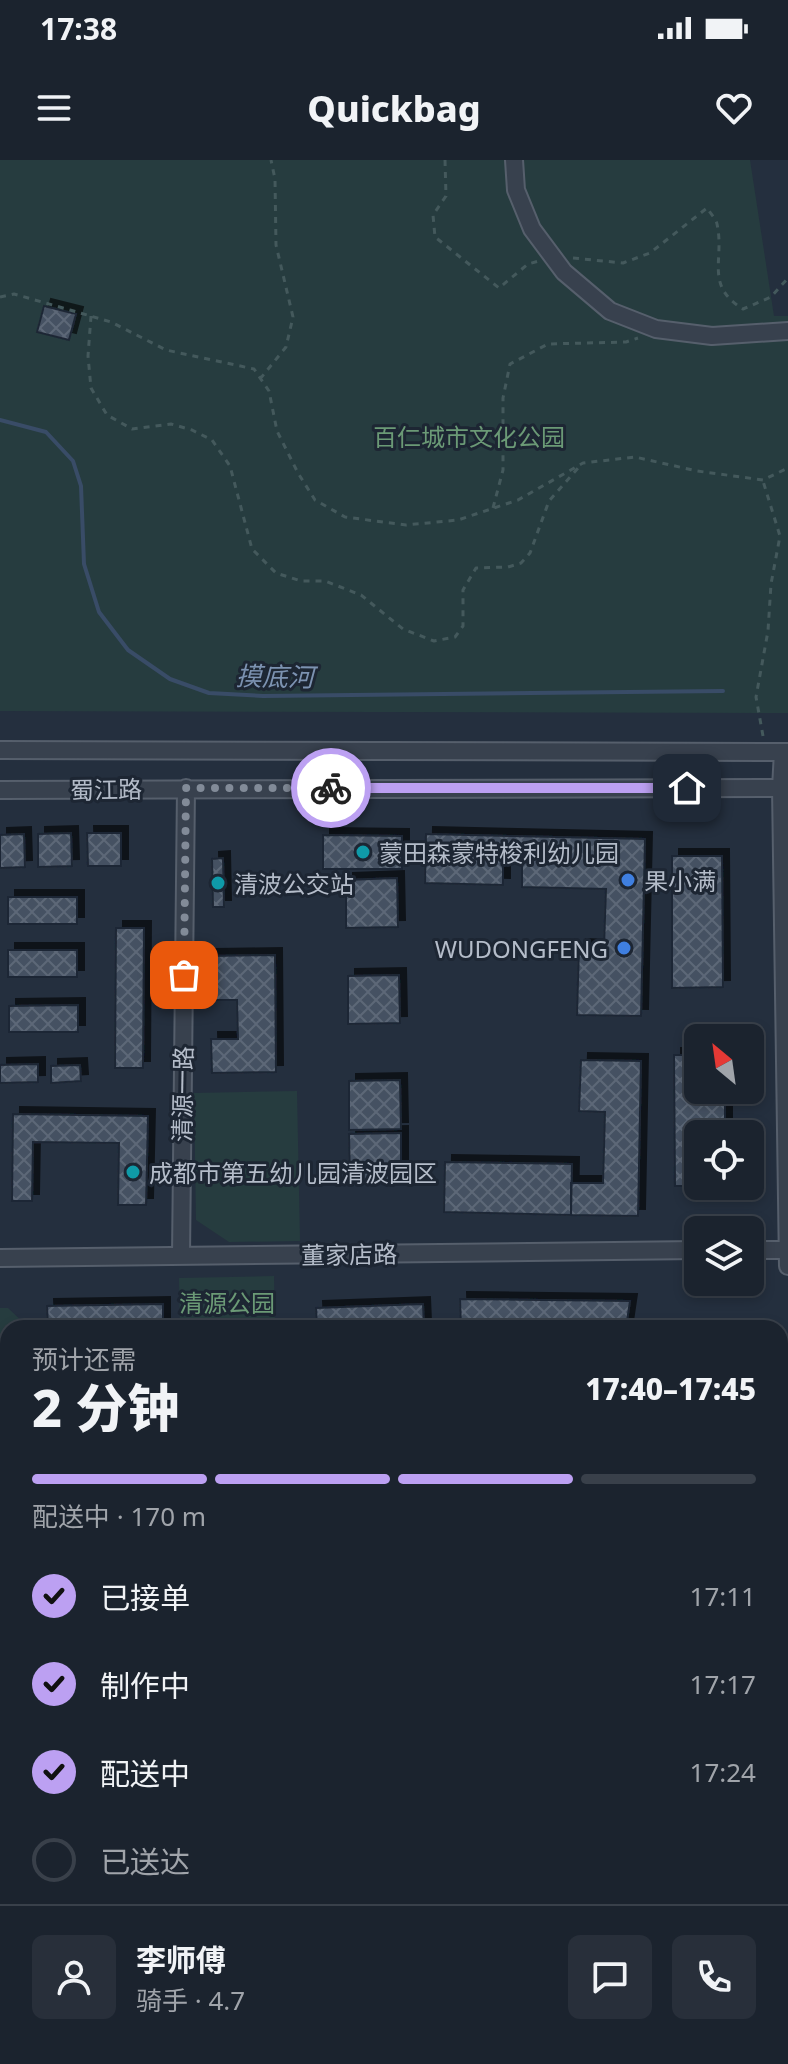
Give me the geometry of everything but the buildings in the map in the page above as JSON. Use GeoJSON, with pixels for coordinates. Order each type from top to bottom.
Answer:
{"type":"FeatureCollection","features":[{"type":"Feature","properties":{"kind":"street"},"geometry":{"type":"LineString","coordinates":[[514,160],[516,190],[532,229],[564,272],[610,311],[656,329],[712,336],[788,331]]}},
{"type":"Feature","properties":{"kind":"street","name":"蜀江路"},"geometry":{"type":"LineString","coordinates":[[0,750],[779,752]]}},
{"type":"Feature","properties":{"kind":"street"},"geometry":{"type":"LineString","coordinates":[[779,752],[785,788],[788,1266]]}},
{"type":"Feature","properties":{"kind":"street","name":"清源一路"},"geometry":{"type":"LineString","coordinates":[[181,1256],[186,788]]}},
{"type":"Feature","properties":{"kind":"street","name":"蜀江路"},"geometry":{"type":"LineString","coordinates":[[0,790],[785,788]]}},
{"type":"Feature","properties":{"kind":"street","name":"董家店路"},"geometry":{"type":"LineString","coordinates":[[0,1258],[684,1250]]}},
{"type":"Feature","properties":{"kind":"street"},"geometry":{"type":"LineString","coordinates":[[764,1250],[788,1250]]}},
{"type":"Feature","properties":{"kind":"path"},"geometry":{"type":"LineString","coordinates":[[260,379],[286,347],[293,317],[276,245],[275,179],[271,160]]}},
{"type":"Feature","properties":{"kind":"path"},"geometry":{"type":"LineString","coordinates":[[445,160],[446,196],[433,215],[435,237],[499,288],[528,264],[553,256],[623,263],[650,253],[707,208],[717,223],[717,280],[729,301],[743,309],[771,297],[788,278]]}},
{"type":"Feature","properties":{"kind":"path"},"geometry":{"type":"LineString","coordinates":[[0,297],[14,294],[111,322],[166,350],[254,369],[269,391],[277,431],[298,473],[315,500],[345,517],[406,525],[458,520],[518,500],[583,463],[635,457],[697,471],[763,480],[788,468]]}},
{"type":"Feature","properties":{"kind":"path"},"geometry":{"type":"LineString","coordinates":[[91,316],[88,356],[91,388],[107,415],[132,429],[171,424],[212,440],[230,466],[252,549],[276,573],[301,581],[325,581],[361,595],[403,629],[434,641],[455,637],[463,626],[463,590],[476,568],[508,567],[521,563],[530,553],[549,501],[583,463]]}},
{"type":"Feature","properties":{"kind":"path"},"geometry":{"type":"LineString","coordinates":[[493,508],[503,470],[503,398],[510,364],[548,344],[626,342],[639,338]]}},
{"type":"Feature","properties":{"kind":"path"},"geometry":{"type":"LineString","coordinates":[[763,480],[780,536],[756,697],[779,752]]}},
{"type":"Feature","properties":{"kind":"green space","name":"百仁城市文化公园"},"geometry":{"type":"Polygon","coordinates":[[[0,160],[750,160],[774,316],[788,316],[788,713],[0,711],[0,160]]]}},
{"type":"Feature","properties":{"kind":"green space"},"geometry":{"type":"Polygon","coordinates":[[[297,1091],[300,1241],[229,1242],[196,1220],[194,1093],[297,1091]]]}},
{"type":"Feature","properties":{"kind":"green space","name":"清源公园"},"geometry":{"type":"Polygon","coordinates":[[[274,1276],[275,1320],[180,1320],[179,1278],[274,1276]]]}},
{"type":"Feature","properties":{"kind":"green space"},"geometry":{"type":"Polygon","coordinates":[[[0,1308],[8,1308],[21,1320],[0,1320],[0,1308]]]}},
{"type":"Feature","properties":{"kind":"waterway","name":"摸底河"},"geometry":{"type":"LineString","coordinates":[[0,420],[46,432],[73,461],[81,486],[84,564],[99,612],[128,650],[170,679],[209,693],[263,696],[723,691]]}},
{"type":"Feature","properties":{"kind":"way so far"},"geometry":{"type":"LineString","coordinates":[[184,975],[186,788],[331,788]]}},
{"type":"Feature","properties":{"kind":"place","name":"蒙田森蒙特梭利幼儿园"},"geometry":{"type":"Point","coordinates":[363,852]}},
{"type":"Feature","properties":{"kind":"place","name":"果小满"},"geometry":{"type":"Point","coordinates":[628,880]}},
{"type":"Feature","properties":{"kind":"place","name":"清波公交站"},"geometry":{"type":"Point","coordinates":[218,883]}},
{"type":"Feature","properties":{"kind":"place","name":"WUDONGFENG"},"geometry":{"type":"Point","coordinates":[624,948]}},
{"type":"Feature","properties":{"kind":"place","name":"成都市第五幼儿园清波园区"},"geometry":{"type":"Point","coordinates":[133,1172]}},
{"type":"Feature","properties":{"kind":"route"},"geometry":{"type":"LineString","coordinates":[[331,788],[687,788]]}}]}
